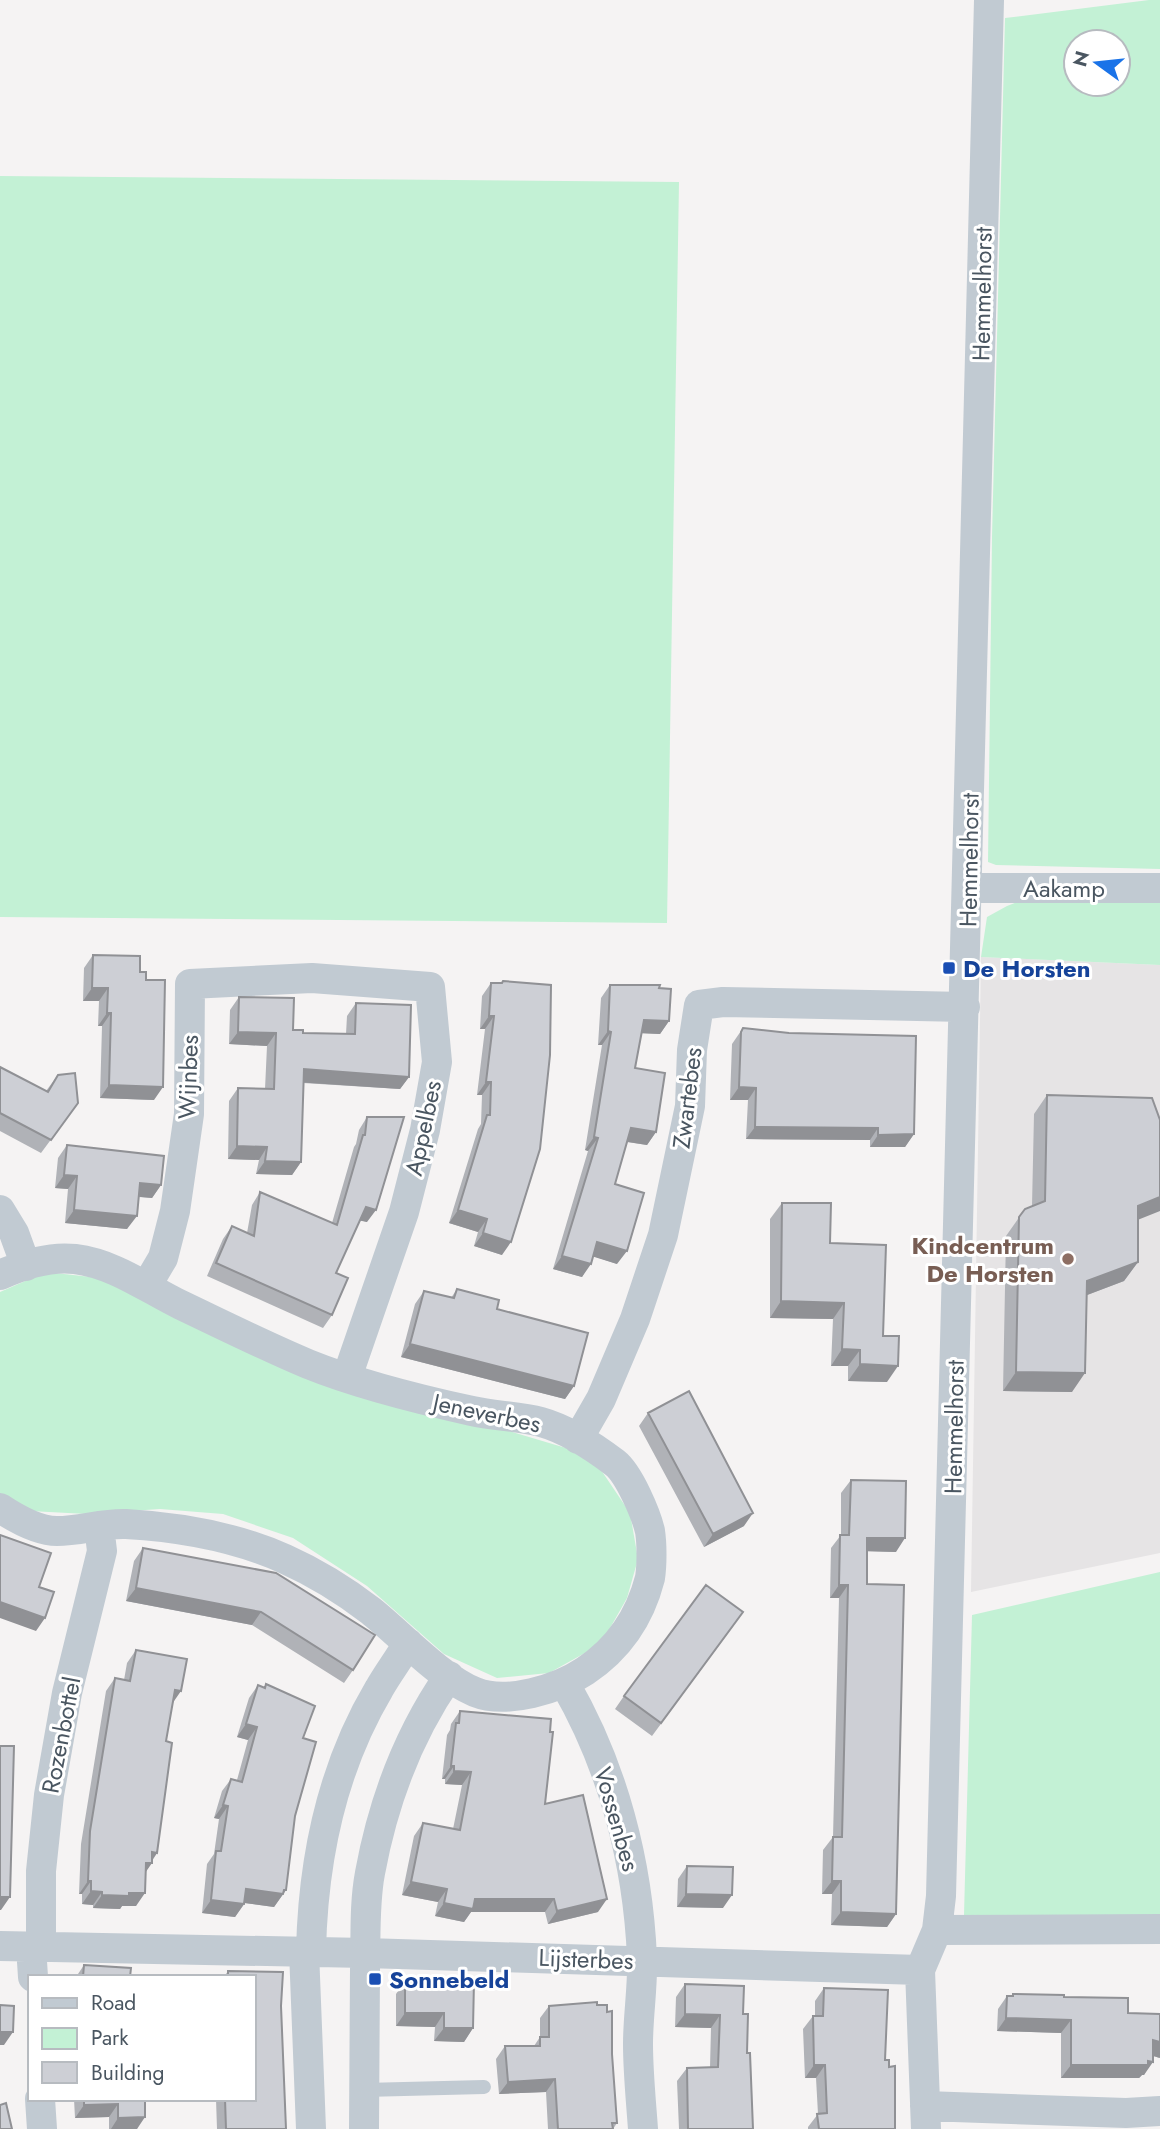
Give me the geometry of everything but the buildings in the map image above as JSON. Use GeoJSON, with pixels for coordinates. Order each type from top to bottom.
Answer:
{"type":"FeatureCollection","features":[{"type":"Feature","properties":{"kind":"street","name":"Hemmelhorst"},"geometry":{"type":"LineString","coordinates":[[920,1970],[937,1930],[943,1841],[989,0]]}},
{"type":"Feature","properties":{"kind":"street","name":"Aakamp"},"geometry":{"type":"LineString","coordinates":[[968,888],[1160,888]]}},
{"type":"Feature","properties":{"kind":"street","name":"Wijnbes"},"geometry":{"type":"LineString","coordinates":[[147,1285],[163,1258],[175,1212],[188,1114],[190,984],[312,978]]}},
{"type":"Feature","properties":{"kind":"street","name":"Appelbes"},"geometry":{"type":"LineString","coordinates":[[312,978],[430,987],[437,1062],[425,1130],[404,1212],[347,1377]]}},
{"type":"Feature","properties":{"kind":"street","name":"Zwartebes"},"geometry":{"type":"LineString","coordinates":[[578,1439],[601,1399],[635,1319],[663,1235],[690,1106],[692,1050],[699,1005],[723,1002],[965,1007]]}},
{"type":"Feature","properties":{"kind":"street"},"geometry":{"type":"LineString","coordinates":[[0,1210],[14,1233],[13,1270]]}},
{"type":"Feature","properties":{"kind":"street","name":"Jeneverbes"},"geometry":{"type":"LineString","coordinates":[[0,1508],[16,1518],[53,1531],[123,1524],[170,1529],[228,1539],[285,1559],[359,1603],[449,1676],[474,1691],[495,1697],[565,1684],[608,1655],[631,1625],[650,1576],[649,1531],[636,1496],[619,1466],[578,1439],[544,1423],[445,1405],[308,1364],[108,1268],[74,1259],[47,1261],[13,1270]]}},
{"type":"Feature","properties":{"kind":"street","name":"Rozenbottel"},"geometry":{"type":"LineString","coordinates":[[33,1975],[49,1795],[67,1693],[102,1551],[99,1526]]}},
{"type":"Feature","properties":{"kind":"street"},"geometry":{"type":"LineString","coordinates":[[311,2129],[307,1951],[315,1876],[340,1774],[378,1690],[408,1643]]}},
{"type":"Feature","properties":{"kind":"street"},"geometry":{"type":"LineString","coordinates":[[363,2129],[366,1952],[364,1922],[369,1874],[395,1777],[415,1734],[449,1676]]}},
{"type":"Feature","properties":{"kind":"street","name":"Vossenbes"},"geometry":{"type":"LineString","coordinates":[[565,1684],[592,1733],[627,1835],[638,1904],[642,1961],[638,2044],[643,2129]]}},
{"type":"Feature","properties":{"kind":"street"},"geometry":{"type":"LineString","coordinates":[[937,1930],[1160,1929]]}},
{"type":"Feature","properties":{"kind":"street","name":"Lijsterbes"},"geometry":{"type":"LineString","coordinates":[[0,1946],[366,1952],[920,1970]]}},
{"type":"Feature","properties":{"kind":"street"},"geometry":{"type":"LineString","coordinates":[[920,1970],[925,2117],[1127,2121],[1160,2111]]}},
{"type":"Feature","properties":{"kind":"street"},"geometry":{"type":"LineString","coordinates":[[40,2101],[41,2129]]}},
{"type":"Feature","properties":{"kind":"lane"},"geometry":{"type":"LineString","coordinates":[[364,2090],[484,2087]]}},
{"type":"Feature","properties":{"kind":"shaded area","name":"Kindcentrum De Horsten"},"geometry":{"type":"Polygon","coordinates":[[[981,957],[1160,965],[1160,1553],[971,1592],[981,957]]]}},
{"type":"Feature","properties":{"kind":"green space"},"geometry":{"type":"Polygon","coordinates":[[[1160,0],[1160,869],[996,865],[988,862],[992,537],[1005,18],[1160,0]]]}},
{"type":"Feature","properties":{"kind":"green space"},"geometry":{"type":"Polygon","coordinates":[[[0,176],[679,182],[667,923],[0,917],[0,176]]]}},
{"type":"Feature","properties":{"kind":"green space"},"geometry":{"type":"Polygon","coordinates":[[[1033,896],[1160,896],[1160,965],[981,957],[987,917],[1033,896]]]}},
{"type":"Feature","properties":{"kind":"green space"},"geometry":{"type":"Polygon","coordinates":[[[46,1272],[100,1278],[499,1428],[576,1451],[601,1470],[630,1513],[638,1559],[627,1598],[601,1644],[549,1673],[497,1678],[444,1654],[367,1586],[293,1538],[223,1514],[160,1509],[87,1514],[30,1511],[0,1494],[0,1292],[46,1272]]]}},
{"type":"Feature","properties":{"kind":"green space"},"geometry":{"type":"Polygon","coordinates":[[[1160,1572],[1160,1919],[964,1915],[972,1615],[1160,1572]]]}},
{"type":"Feature","properties":{"kind":"place","name":"De Horsten"},"geometry":{"type":"Point","coordinates":[949,968]}},
{"type":"Feature","properties":{"kind":"place","name":"Kindcentrum De Horsten"},"geometry":{"type":"Point","coordinates":[1068,1259]}},
{"type":"Feature","properties":{"kind":"place","name":"Sonnebeld"},"geometry":{"type":"Point","coordinates":[375,1979]}}]}
